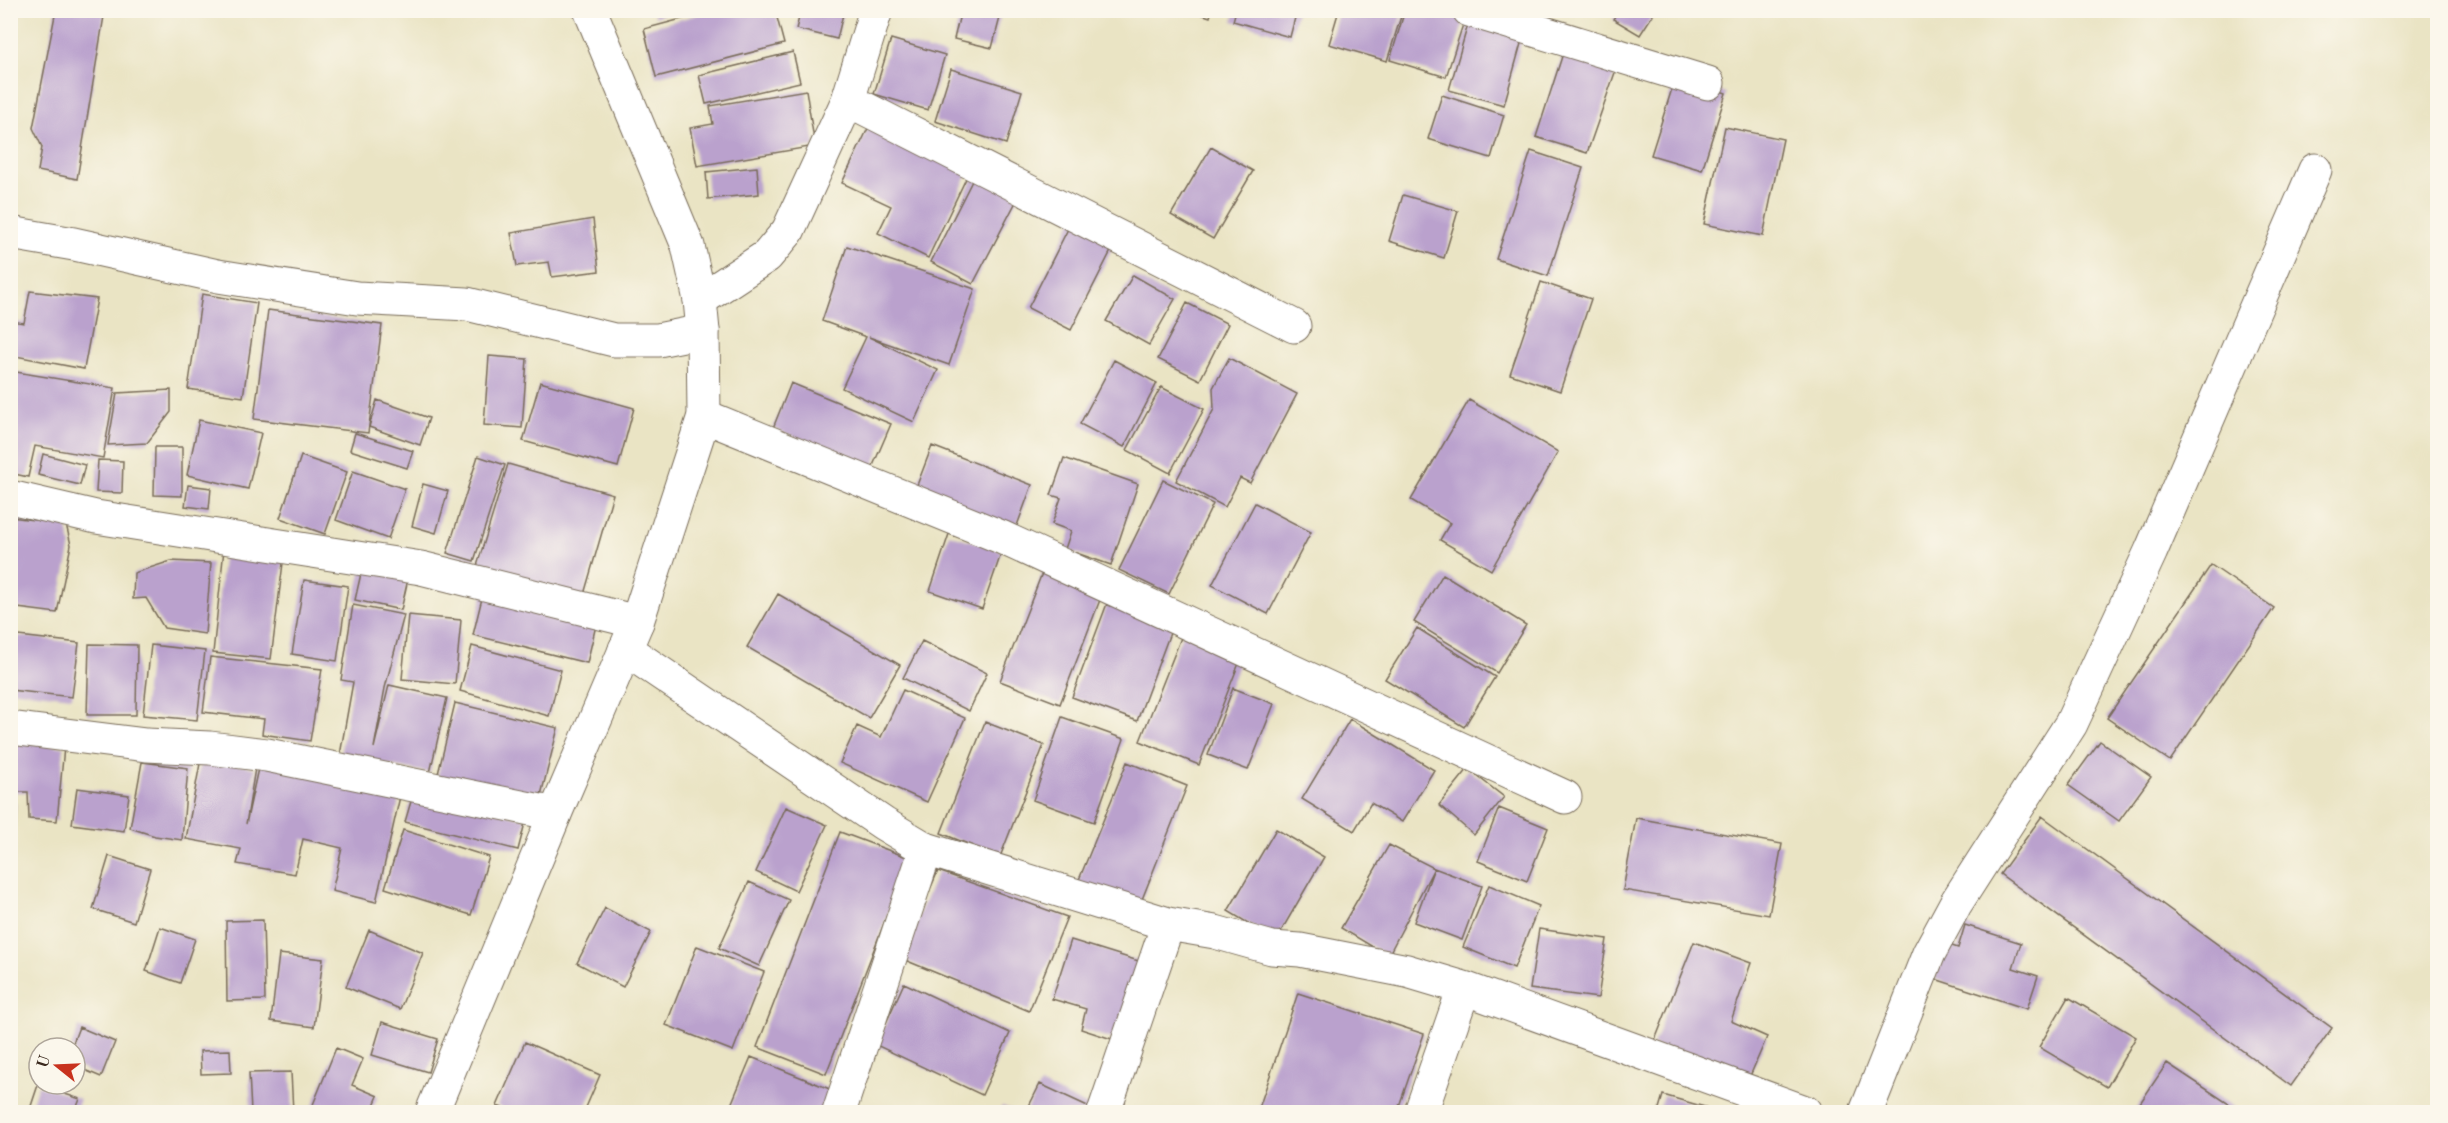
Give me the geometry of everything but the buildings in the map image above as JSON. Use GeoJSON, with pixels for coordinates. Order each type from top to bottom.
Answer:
{"type":"FeatureCollection","features":[{"type":"Feature","properties":{"kind":"street"},"geometry":{"type":"LineString","coordinates":[[432,1113],[631,635],[704,416],[701,315],[688,246],[590,10]]}},
{"type":"Feature","properties":{"kind":"street"},"geometry":{"type":"LineString","coordinates":[[10,233],[74,244],[218,276],[357,298],[468,304],[614,340],[658,340],[701,315],[767,256],[788,231],[848,100],[876,10]]}},
{"type":"Feature","properties":{"kind":"street"},"geometry":{"type":"LineString","coordinates":[[1469,10],[1708,83]]}},
{"type":"Feature","properties":{"kind":"street"},"geometry":{"type":"LineString","coordinates":[[848,100],[1294,326]]}},
{"type":"Feature","properties":{"kind":"street"},"geometry":{"type":"LineString","coordinates":[[1866,1113],[1929,953],[1956,903],[2070,724],[2151,551],[2315,170]]}},
{"type":"Feature","properties":{"kind":"street"},"geometry":{"type":"LineString","coordinates":[[704,416],[992,533],[1565,796]]}},
{"type":"Feature","properties":{"kind":"street"},"geometry":{"type":"LineString","coordinates":[[10,497],[96,517],[421,568],[631,635],[884,825],[926,849],[1168,924],[1215,932],[1272,948],[1300,950],[1407,971],[1464,988],[1805,1113]]}},
{"type":"Feature","properties":{"kind":"street"},"geometry":{"type":"LineString","coordinates":[[10,728],[146,745],[210,748],[267,755],[555,814]]}},
{"type":"Feature","properties":{"kind":"street"},"geometry":{"type":"LineString","coordinates":[[839,1113],[926,849]]}},
{"type":"Feature","properties":{"kind":"street"},"geometry":{"type":"LineString","coordinates":[[1104,1113],[1168,924]]}},
{"type":"Feature","properties":{"kind":"street"},"geometry":{"type":"LineString","coordinates":[[1420,1113],[1464,988]]}}]}
